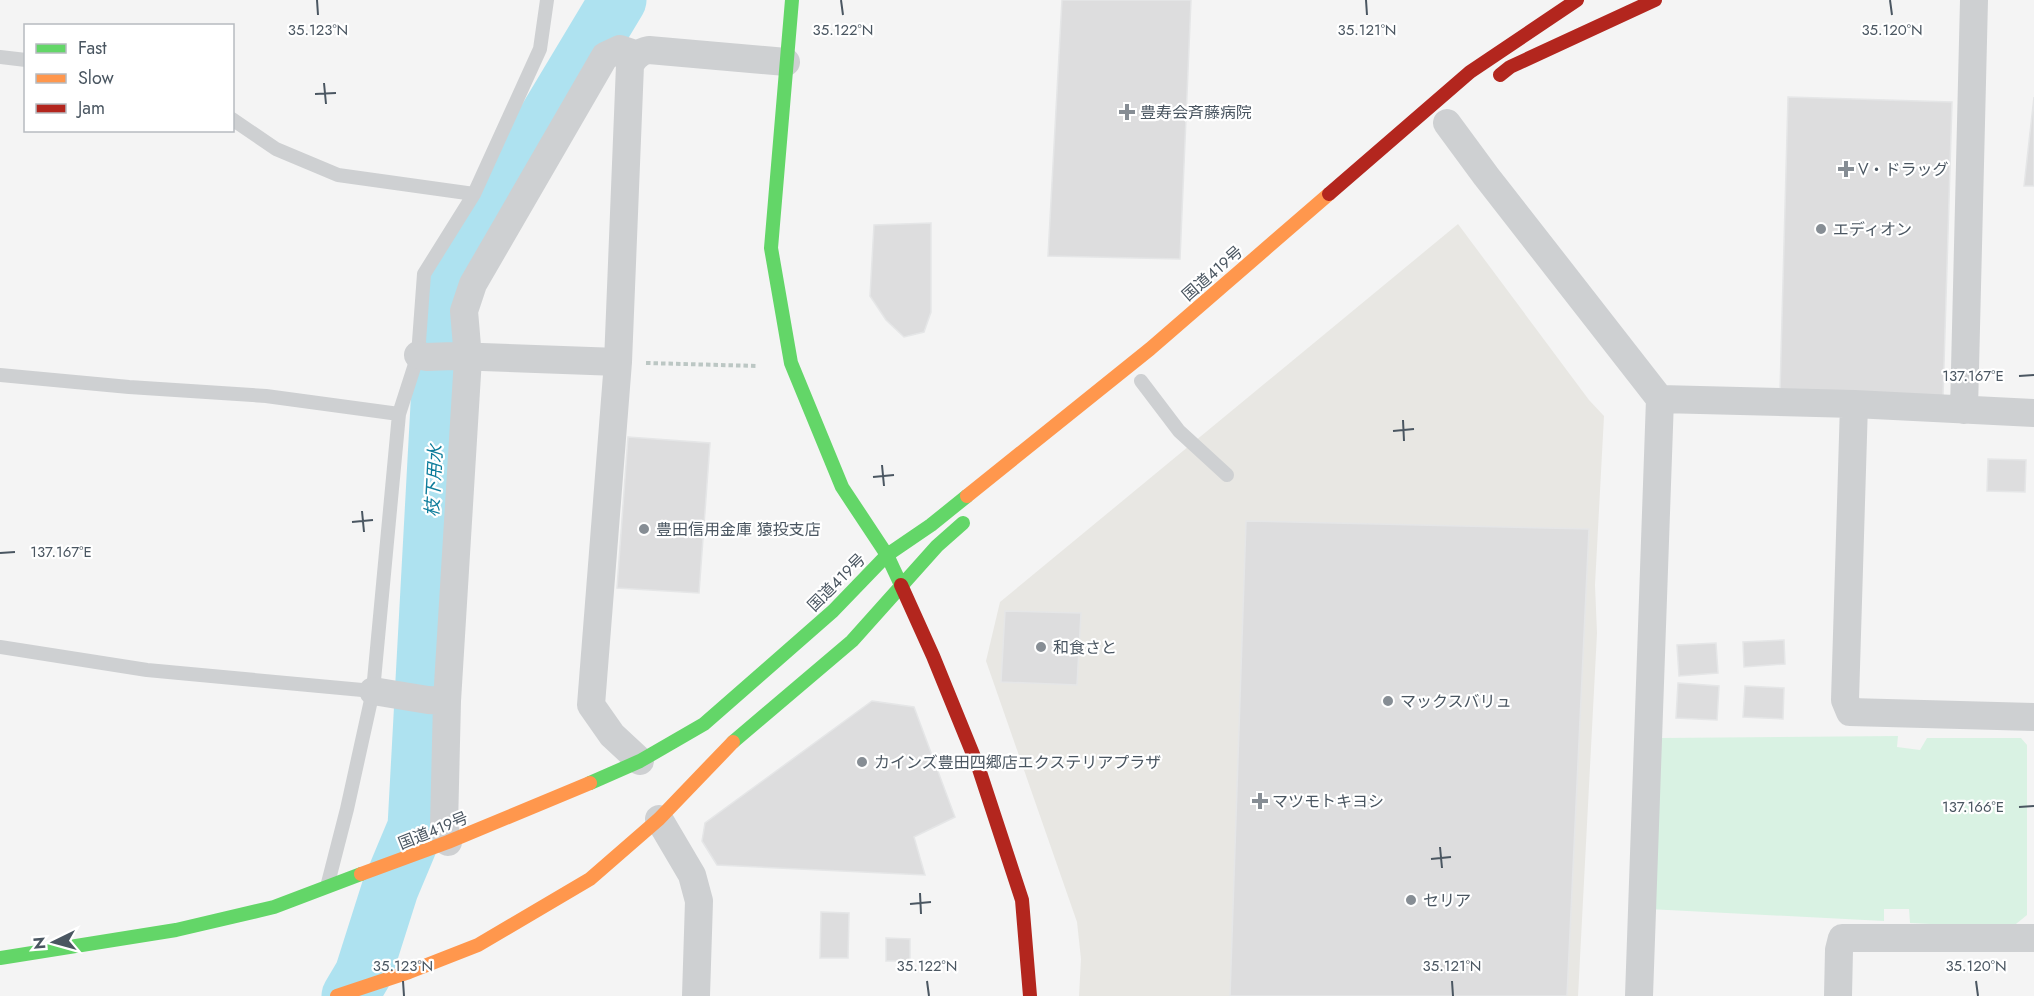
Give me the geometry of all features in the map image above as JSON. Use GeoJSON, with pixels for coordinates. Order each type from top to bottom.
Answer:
{"type":"FeatureCollection","features":[{"type":"Feature","properties":{"kind":"main road"},"geometry":{"type":"LineString","coordinates":[[792,0],[771,248],[791,363],[842,488],[887,555],[933,656],[979,769],[1022,900],[1030,996]]}},
{"type":"Feature","properties":{"kind":"main road","name":"国道419号"},"geometry":{"type":"LineString","coordinates":[[0,958],[176,930],[274,907],[326,889],[550,801],[639,761],[704,724],[833,611],[887,555],[931,525],[1150,349],[1470,72],[1577,0]]}},
{"type":"Feature","properties":{"kind":"main road"},"geometry":{"type":"LineString","coordinates":[[1486,88],[1510,67],[1655,0]]}},
{"type":"Feature","properties":{"kind":"main road"},"geometry":{"type":"LineString","coordinates":[[337,996],[409,972],[478,945],[590,879],[659,819],[742,733],[852,641],[937,546],[956,527],[975,514]]}},
{"type":"Feature","properties":{"kind":"street"},"geometry":{"type":"LineString","coordinates":[[1964,410],[1974,0]]}},
{"type":"Feature","properties":{"kind":"street"},"geometry":{"type":"LineString","coordinates":[[448,842],[444,826],[438,700],[464,311],[472,284],[605,56],[620,49],[638,55]]}},
{"type":"Feature","properties":{"kind":"street"},"geometry":{"type":"LineString","coordinates":[[639,761],[612,735],[591,705],[618,362],[630,65],[638,55],[649,50],[786,62]]}},
{"type":"Feature","properties":{"kind":"street"},"geometry":{"type":"LineString","coordinates":[[1447,123],[1660,399],[1639,996]]}},
{"type":"Feature","properties":{"kind":"street"},"geometry":{"type":"LineString","coordinates":[[422,356],[618,362]]}},
{"type":"Feature","properties":{"kind":"street"},"geometry":{"type":"LineString","coordinates":[[1660,399],[1854,404],[2034,413]]}},
{"type":"Feature","properties":{"kind":"street"},"geometry":{"type":"LineString","coordinates":[[1854,404],[1845,700],[1850,712],[2034,717]]}},
{"type":"Feature","properties":{"kind":"street"},"geometry":{"type":"LineString","coordinates":[[380,693],[438,700]]}},
{"type":"Feature","properties":{"kind":"street"},"geometry":{"type":"LineString","coordinates":[[659,819],[692,874],[699,901],[696,996]]}},
{"type":"Feature","properties":{"kind":"street"},"geometry":{"type":"LineString","coordinates":[[1838,996],[1839,950],[1842,938],[2034,938]]}},
{"type":"Feature","properties":{"kind":"lane"},"geometry":{"type":"LineString","coordinates":[[326,889],[380,693],[399,414],[422,356],[424,274],[474,194],[540,49],[547,0]]}},
{"type":"Feature","properties":{"kind":"lane"},"geometry":{"type":"LineString","coordinates":[[0,57],[24,60]]}},
{"type":"Feature","properties":{"kind":"lane"},"geometry":{"type":"LineString","coordinates":[[234,121],[276,149],[338,175],[474,194]]}},
{"type":"Feature","properties":{"kind":"lane"},"geometry":{"type":"LineString","coordinates":[[0,375],[129,387],[266,396],[399,414]]}},
{"type":"Feature","properties":{"kind":"lane"},"geometry":{"type":"LineString","coordinates":[[1141,382],[1179,431],[1227,475]]}},
{"type":"Feature","properties":{"kind":"lane"},"geometry":{"type":"LineString","coordinates":[[0,647],[147,670],[380,693]]}},
{"type":"Feature","properties":{"kind":"path"},"geometry":{"type":"LineString","coordinates":[[618,362],[758,366],[791,363]]}},
{"type":"Feature","properties":{"kind":"shaded area"},"geometry":{"type":"Polygon","coordinates":[[[1458,224],[1589,400],[1604,416],[1595,585],[1597,633],[1578,996],[1079,996],[1081,959],[1077,922],[986,661],[1000,602],[1458,224]]]}},
{"type":"Feature","properties":{"kind":"green space"},"geometry":{"type":"Polygon","coordinates":[[[1898,736],[1897,747],[1920,750],[1927,738],[2021,738],[2027,745],[2027,915],[2011,928],[1910,923],[1909,909],[1884,909],[1884,921],[1648,909],[1661,738],[1898,736]]]}},
{"type":"Feature","properties":{"kind":"building","name":"豊寿会斉藤病院"},"geometry":{"type":"Polygon","coordinates":[[[1062,0],[1191,0],[1180,259],[1048,256],[1062,0]]]}},
{"type":"Feature","properties":{"kind":"building"},"geometry":{"type":"Polygon","coordinates":[[[1788,97],[1952,102],[1943,397],[1780,392],[1788,97]]]}},
{"type":"Feature","properties":{"kind":"building"},"geometry":{"type":"Polygon","coordinates":[[[2034,97],[2034,186],[2024,186],[2034,97]]]}},
{"type":"Feature","properties":{"kind":"building"},"geometry":{"type":"Polygon","coordinates":[[[931,223],[931,312],[924,332],[904,337],[886,320],[870,296],[874,225],[931,223]]]}},
{"type":"Feature","properties":{"kind":"building"},"geometry":{"type":"Polygon","coordinates":[[[628,437],[710,443],[699,593],[617,588],[628,437]]]}},
{"type":"Feature","properties":{"kind":"building"},"geometry":{"type":"Polygon","coordinates":[[[1988,459],[2026,460],[2025,492],[1987,491],[1988,459]]]}},
{"type":"Feature","properties":{"kind":"building"},"geometry":{"type":"Polygon","coordinates":[[[1246,521],[1589,529],[1567,996],[1230,996],[1246,521]]]}},
{"type":"Feature","properties":{"kind":"building","name":"和食さと"},"geometry":{"type":"Polygon","coordinates":[[[1005,611],[1081,613],[1077,685],[1001,682],[1005,611]]]}},
{"type":"Feature","properties":{"kind":"building"},"geometry":{"type":"Polygon","coordinates":[[[1784,640],[1785,664],[1744,667],[1743,642],[1784,640]]]}},
{"type":"Feature","properties":{"kind":"building"},"geometry":{"type":"Polygon","coordinates":[[[1716,643],[1718,673],[1679,676],[1677,645],[1716,643]]]}},
{"type":"Feature","properties":{"kind":"building"},"geometry":{"type":"Polygon","coordinates":[[[1678,683],[1719,686],[1717,720],[1676,718],[1678,683]]]}},
{"type":"Feature","properties":{"kind":"building"},"geometry":{"type":"Polygon","coordinates":[[[1745,686],[1784,688],[1783,719],[1743,717],[1745,686]]]}},
{"type":"Feature","properties":{"kind":"building","name":"カインズ豊田四郷店エクステリアプラザ"},"geometry":{"type":"Polygon","coordinates":[[[872,701],[914,707],[955,817],[914,837],[925,875],[717,865],[702,841],[705,823],[872,701]]]}},
{"type":"Feature","properties":{"kind":"building"},"geometry":{"type":"Polygon","coordinates":[[[821,912],[849,913],[848,958],[820,958],[821,912]]]}},
{"type":"Feature","properties":{"kind":"building"},"geometry":{"type":"Polygon","coordinates":[[[886,938],[910,939],[910,961],[886,961],[886,938]]]}},
{"type":"Feature","properties":{"kind":"waterway","name":"枝下用水"},"geometry":{"type":"LineString","coordinates":[[350,996],[363,974],[390,889],[416,827],[445,295],[451,278],[618,0]]}},
{"type":"Feature","properties":{"kind":"traffic: fast"},"geometry":{"type":"LineString","coordinates":[[792,0],[771,248],[791,363],[842,487],[887,555],[901,585]]}},
{"type":"Feature","properties":{"kind":"traffic: fast"},"geometry":{"type":"LineString","coordinates":[[590,783],[640,761],[704,724],[833,611],[887,555],[931,525],[967,496]]}},
{"type":"Feature","properties":{"kind":"traffic: fast"},"geometry":{"type":"LineString","coordinates":[[733,742],[852,641],[937,546],[963,523]]}},
{"type":"Feature","properties":{"kind":"traffic: fast"},"geometry":{"type":"LineString","coordinates":[[0,958],[176,930],[274,907],[361,874]]}},
{"type":"Feature","properties":{"kind":"traffic: slow"},"geometry":{"type":"LineString","coordinates":[[967,496],[1150,349],[1329,194]]}},
{"type":"Feature","properties":{"kind":"traffic: slow"},"geometry":{"type":"LineString","coordinates":[[337,996],[409,972],[478,945],[590,879],[659,819],[733,742]]}},
{"type":"Feature","properties":{"kind":"traffic: slow"},"geometry":{"type":"LineString","coordinates":[[361,874],[448,842],[590,783]]}},
{"type":"Feature","properties":{"kind":"traffic: jam"},"geometry":{"type":"LineString","coordinates":[[1329,194],[1470,72],[1577,0]]}},
{"type":"Feature","properties":{"kind":"traffic: jam"},"geometry":{"type":"LineString","coordinates":[[1500,75],[1510,67],[1655,0]]}},
{"type":"Feature","properties":{"kind":"traffic: jam"},"geometry":{"type":"LineString","coordinates":[[901,585],[979,769],[1022,900],[1030,996]]}},
{"type":"Feature","properties":{"kind":"place","name":"豊寿会斉藤病院"},"geometry":{"type":"Point","coordinates":[1127,112]}},
{"type":"Feature","properties":{"kind":"place","name":"V・ドラッグ"},"geometry":{"type":"Point","coordinates":[1846,169]}},
{"type":"Feature","properties":{"kind":"place","name":"エディオン"},"geometry":{"type":"Point","coordinates":[1821,229]}},
{"type":"Feature","properties":{"kind":"place","name":"豊田信用金庫 猿投支店"},"geometry":{"type":"Point","coordinates":[644,529]}},
{"type":"Feature","properties":{"kind":"place","name":"和食さと"},"geometry":{"type":"Point","coordinates":[1041,647]}},
{"type":"Feature","properties":{"kind":"place","name":"マックスバリュ"},"geometry":{"type":"Point","coordinates":[1388,701]}},
{"type":"Feature","properties":{"kind":"place","name":"カインズ豊田四郷店エクステリアプラザ"},"geometry":{"type":"Point","coordinates":[862,762]}},
{"type":"Feature","properties":{"kind":"place","name":"マツモトキヨシ"},"geometry":{"type":"Point","coordinates":[1260,801]}},
{"type":"Feature","properties":{"kind":"place","name":"セリア"},"geometry":{"type":"Point","coordinates":[1411,900]}}]}
